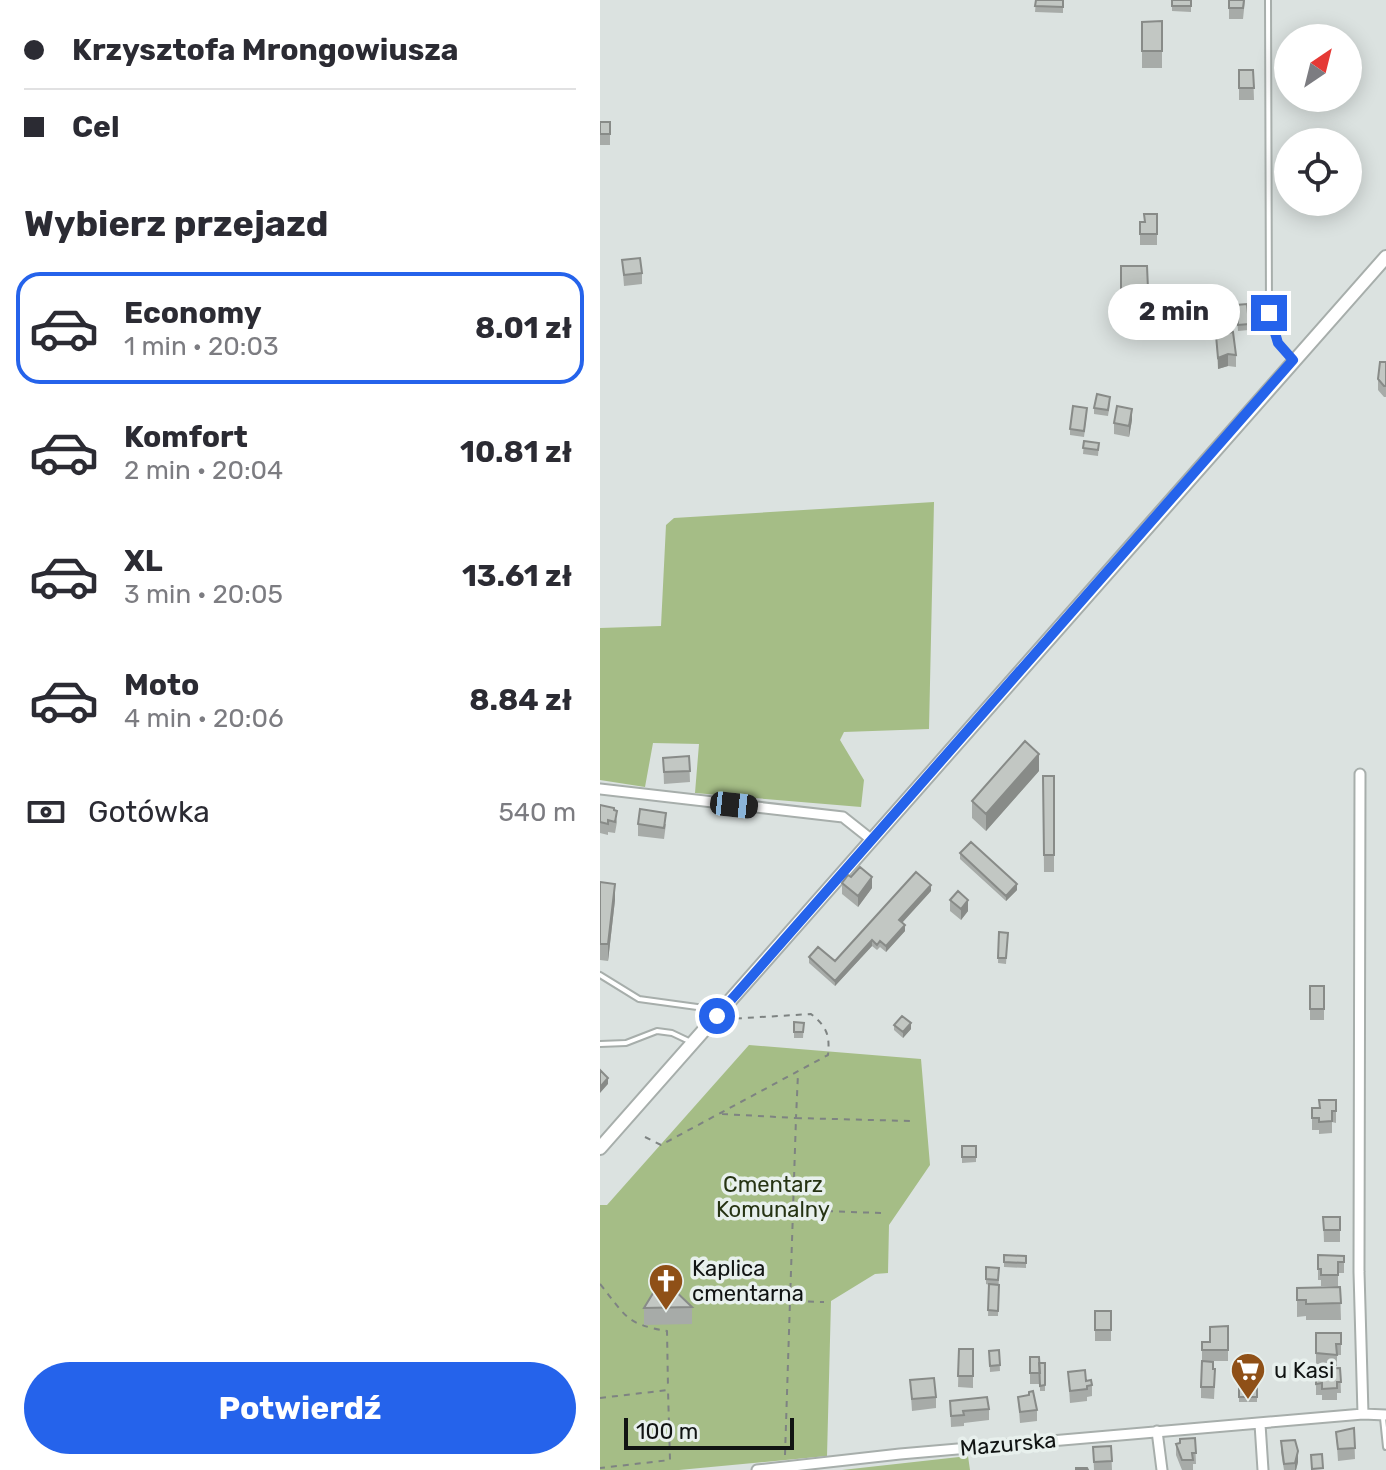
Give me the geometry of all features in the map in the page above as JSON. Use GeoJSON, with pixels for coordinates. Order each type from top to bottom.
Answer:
{"type":"FeatureCollection","features":[{"type":"Feature","properties":{"kind":"main road"},"geometry":{"type":"LineString","coordinates":[[600,1148],[1386,257]]}},
{"type":"Feature","properties":{"kind":"street"},"geometry":{"type":"LineString","coordinates":[[1360,774],[1359,1272],[1363,1414]]}},
{"type":"Feature","properties":{"kind":"street"},"geometry":{"type":"LineString","coordinates":[[600,789],[843,817],[872,840]]}},
{"type":"Feature","properties":{"kind":"street","name":"Mazurska"},"geometry":{"type":"LineString","coordinates":[[757,1470],[1157,1431],[1363,1414],[1384,1415]]}},
{"type":"Feature","properties":{"kind":"street"},"geometry":{"type":"LineString","coordinates":[[1260,1424],[1263,1470]]}},
{"type":"Feature","properties":{"kind":"street"},"geometry":{"type":"LineString","coordinates":[[1157,1431],[1162,1470]]}},
{"type":"Feature","properties":{"kind":"lane"},"geometry":{"type":"LineString","coordinates":[[1268,0],[1269,313],[1278,343],[1293,360]]}},
{"type":"Feature","properties":{"kind":"lane"},"geometry":{"type":"LineString","coordinates":[[600,975],[639,999],[719,1013]]}},
{"type":"Feature","properties":{"kind":"lane"},"geometry":{"type":"LineString","coordinates":[[600,1044],[626,1043],[657,1031],[672,1033],[693,1043]]}},
{"type":"Feature","properties":{"kind":"lane"},"geometry":{"type":"LineString","coordinates":[[1384,1415],[1386,1447]]}},
{"type":"Feature","properties":{"kind":"path"},"geometry":{"type":"LineString","coordinates":[[645,1137],[661,1145],[828,1055],[830,1038],[826,1026],[811,1014],[744,1019],[719,1013]]}},
{"type":"Feature","properties":{"kind":"path"},"geometry":{"type":"LineString","coordinates":[[785,1467],[799,1072]]}},
{"type":"Feature","properties":{"kind":"path"},"geometry":{"type":"LineString","coordinates":[[721,1114],[910,1121]]}},
{"type":"Feature","properties":{"kind":"path"},"geometry":{"type":"LineString","coordinates":[[793,1210],[881,1213]]}},
{"type":"Feature","properties":{"kind":"path"},"geometry":{"type":"LineString","coordinates":[[600,1284],[631,1322],[641,1327],[667,1331],[670,1460],[600,1468]]}},
{"type":"Feature","properties":{"kind":"path"},"geometry":{"type":"LineString","coordinates":[[790,1301],[824,1302]]}},
{"type":"Feature","properties":{"kind":"path"},"geometry":{"type":"LineString","coordinates":[[600,1398],[668,1390]]}},
{"type":"Feature","properties":{"kind":"green space"},"geometry":{"type":"Polygon","coordinates":[[[934,502],[929,729],[844,732],[840,740],[864,780],[861,807],[695,793],[699,744],[653,743],[645,787],[600,780],[600,628],[661,626],[666,525],[674,518],[934,502]]]}},
{"type":"Feature","properties":{"kind":"green space","name":"Cmentarz Komunalny"},"geometry":{"type":"Polygon","coordinates":[[[749,1045],[921,1059],[930,1165],[889,1225],[888,1273],[875,1274],[831,1301],[827,1456],[679,1470],[600,1470],[600,1205],[607,1205],[749,1045]]]}},
{"type":"Feature","properties":{"kind":"green space"},"geometry":{"type":"Polygon","coordinates":[[[968,1456],[970,1470],[842,1470],[968,1456]]]}},
{"type":"Feature","properties":{"kind":"building"},"geometry":{"type":"Polygon","coordinates":[[[1036,0],[1063,0],[1063,7],[1035,6],[1036,0]]]}},
{"type":"Feature","properties":{"kind":"building"},"geometry":{"type":"Polygon","coordinates":[[[1172,0],[1191,0],[1191,6],[1172,6],[1172,0]]]}},
{"type":"Feature","properties":{"kind":"building"},"geometry":{"type":"Polygon","coordinates":[[[1229,0],[1244,0],[1243,8],[1229,8],[1229,0]]]}},
{"type":"Feature","properties":{"kind":"building"},"geometry":{"type":"Polygon","coordinates":[[[1162,21],[1162,51],[1142,51],[1142,22],[1162,21]]]}},
{"type":"Feature","properties":{"kind":"building"},"geometry":{"type":"Polygon","coordinates":[[[1239,70],[1253,70],[1254,88],[1239,88],[1239,70]]]}},
{"type":"Feature","properties":{"kind":"building"},"geometry":{"type":"Polygon","coordinates":[[[600,122],[610,122],[610,134],[600,134],[600,122]]]}},
{"type":"Feature","properties":{"kind":"building"},"geometry":{"type":"Polygon","coordinates":[[[1144,214],[1157,214],[1157,234],[1140,234],[1140,222],[1145,222],[1144,214]]]}},
{"type":"Feature","properties":{"kind":"building"},"geometry":{"type":"Polygon","coordinates":[[[640,258],[642,273],[624,275],[622,260],[640,258]]]}},
{"type":"Feature","properties":{"kind":"building"},"geometry":{"type":"Polygon","coordinates":[[[1121,266],[1147,266],[1148,289],[1121,289],[1121,266]]]}},
{"type":"Feature","properties":{"kind":"building"},"geometry":{"type":"Polygon","coordinates":[[[1247,304],[1249,324],[1238,325],[1236,305],[1247,304]]]}},
{"type":"Feature","properties":{"kind":"building"},"geometry":{"type":"Polygon","coordinates":[[[1233,332],[1236,355],[1218,358],[1216,335],[1233,332]]]}},
{"type":"Feature","properties":{"kind":"building"},"geometry":{"type":"Polygon","coordinates":[[[1380,362],[1386,362],[1386,386],[1378,379],[1380,362]]]}},
{"type":"Feature","properties":{"kind":"building"},"geometry":{"type":"Polygon","coordinates":[[[1097,394],[1110,397],[1108,410],[1094,408],[1097,394]]]}},
{"type":"Feature","properties":{"kind":"building"},"geometry":{"type":"Polygon","coordinates":[[[1073,406],[1087,408],[1084,431],[1070,429],[1073,406]]]}},
{"type":"Feature","properties":{"kind":"building"},"geometry":{"type":"Polygon","coordinates":[[[1117,406],[1132,409],[1129,426],[1114,423],[1117,406]]]}},
{"type":"Feature","properties":{"kind":"building"},"geometry":{"type":"Polygon","coordinates":[[[1084,441],[1099,443],[1098,450],[1083,448],[1084,441]]]}},
{"type":"Feature","properties":{"kind":"building"},"geometry":{"type":"Polygon","coordinates":[[[1025,741],[1039,754],[986,814],[972,801],[1025,741]]]}},
{"type":"Feature","properties":{"kind":"building"},"geometry":{"type":"Polygon","coordinates":[[[689,756],[690,771],[664,772],[663,758],[689,756]]]}},
{"type":"Feature","properties":{"kind":"building"},"geometry":{"type":"Polygon","coordinates":[[[1043,776],[1054,776],[1054,855],[1044,855],[1043,776]]]}},
{"type":"Feature","properties":{"kind":"building"},"geometry":{"type":"Polygon","coordinates":[[[600,805],[617,811],[615,822],[600,822],[600,805]]]}},
{"type":"Feature","properties":{"kind":"building"},"geometry":{"type":"Polygon","coordinates":[[[640,809],[666,813],[664,828],[638,824],[640,809]]]}},
{"type":"Feature","properties":{"kind":"building"},"geometry":{"type":"Polygon","coordinates":[[[971,842],[1017,884],[1006,896],[960,853],[971,842]]]}},
{"type":"Feature","properties":{"kind":"building"},"geometry":{"type":"Polygon","coordinates":[[[860,867],[872,877],[858,896],[842,883],[860,867]]]}},
{"type":"Feature","properties":{"kind":"building"},"geometry":{"type":"Polygon","coordinates":[[[916,872],[931,885],[899,920],[905,925],[886,946],[880,941],[877,945],[872,940],[835,981],[809,957],[818,947],[835,961],[916,872]]]}},
{"type":"Feature","properties":{"kind":"building"},"geometry":{"type":"Polygon","coordinates":[[[600,882],[615,884],[608,944],[600,944],[600,882]]]}},
{"type":"Feature","properties":{"kind":"building"},"geometry":{"type":"Polygon","coordinates":[[[958,891],[968,900],[961,909],[950,900],[958,891]]]}},
{"type":"Feature","properties":{"kind":"building"},"geometry":{"type":"Polygon","coordinates":[[[999,932],[1008,933],[1006,958],[998,958],[999,932]]]}},
{"type":"Feature","properties":{"kind":"building"},"geometry":{"type":"Polygon","coordinates":[[[1310,986],[1324,986],[1324,1009],[1310,1009],[1310,986]]]}},
{"type":"Feature","properties":{"kind":"building"},"geometry":{"type":"Polygon","coordinates":[[[902,1016],[911,1023],[903,1032],[894,1025],[902,1016]]]}},
{"type":"Feature","properties":{"kind":"building"},"geometry":{"type":"Polygon","coordinates":[[[794,1022],[804,1023],[803,1032],[794,1032],[794,1022]]]}},
{"type":"Feature","properties":{"kind":"building"},"geometry":{"type":"Polygon","coordinates":[[[600,1070],[608,1078],[600,1087],[600,1070]]]}},
{"type":"Feature","properties":{"kind":"building"},"geometry":{"type":"Polygon","coordinates":[[[1319,1100],[1336,1100],[1332,1121],[1319,1122],[1319,1118],[1312,1118],[1312,1108],[1320,1108],[1319,1100]]]}},
{"type":"Feature","properties":{"kind":"building"},"geometry":{"type":"Polygon","coordinates":[[[962,1146],[976,1146],[976,1157],[962,1157],[962,1146]]]}},
{"type":"Feature","properties":{"kind":"building"},"geometry":{"type":"Polygon","coordinates":[[[1323,1217],[1340,1217],[1340,1230],[1324,1230],[1323,1217]]]}},
{"type":"Feature","properties":{"kind":"building"},"geometry":{"type":"Polygon","coordinates":[[[1004,1255],[1026,1256],[1026,1263],[1004,1262],[1004,1255]]]}},
{"type":"Feature","properties":{"kind":"building"},"geometry":{"type":"Polygon","coordinates":[[[1318,1255],[1344,1256],[1344,1262],[1338,1262],[1338,1275],[1321,1275],[1318,1255]]]}},
{"type":"Feature","properties":{"kind":"building"},"geometry":{"type":"Polygon","coordinates":[[[986,1267],[999,1268],[998,1280],[986,1279],[986,1267]]]}},
{"type":"Feature","properties":{"kind":"building"},"geometry":{"type":"Polygon","coordinates":[[[668,1284],[692,1307],[644,1308],[658,1285],[662,1288],[668,1284]]]}},
{"type":"Feature","properties":{"kind":"building"},"geometry":{"type":"Polygon","coordinates":[[[989,1284],[999,1285],[998,1311],[988,1310],[989,1284]]]}},
{"type":"Feature","properties":{"kind":"building"},"geometry":{"type":"Polygon","coordinates":[[[1340,1287],[1341,1303],[1306,1304],[1306,1300],[1297,1300],[1297,1288],[1340,1287]]]}},
{"type":"Feature","properties":{"kind":"building"},"geometry":{"type":"Polygon","coordinates":[[[1095,1311],[1111,1311],[1111,1330],[1095,1330],[1095,1311]]]}},
{"type":"Feature","properties":{"kind":"building"},"geometry":{"type":"Polygon","coordinates":[[[1228,1326],[1228,1350],[1202,1350],[1202,1342],[1210,1342],[1210,1327],[1228,1326]]]}},
{"type":"Feature","properties":{"kind":"building"},"geometry":{"type":"Polygon","coordinates":[[[1316,1333],[1341,1333],[1341,1344],[1336,1344],[1337,1355],[1316,1353],[1316,1333]]]}},
{"type":"Feature","properties":{"kind":"building"},"geometry":{"type":"Polygon","coordinates":[[[959,1349],[973,1349],[973,1376],[958,1376],[959,1349]]]}},
{"type":"Feature","properties":{"kind":"building"},"geometry":{"type":"Polygon","coordinates":[[[999,1350],[1000,1365],[990,1366],[989,1351],[999,1350]]]}},
{"type":"Feature","properties":{"kind":"building"},"geometry":{"type":"Polygon","coordinates":[[[1030,1357],[1039,1357],[1040,1373],[1030,1373],[1030,1357]]]}},
{"type":"Feature","properties":{"kind":"building"},"geometry":{"type":"Polygon","coordinates":[[[1202,1361],[1213,1362],[1214,1387],[1201,1387],[1202,1361]]]}},
{"type":"Feature","properties":{"kind":"building"},"geometry":{"type":"Polygon","coordinates":[[[1039,1363],[1045,1363],[1045,1385],[1040,1386],[1039,1363]]]}},
{"type":"Feature","properties":{"kind":"building"},"geometry":{"type":"Polygon","coordinates":[[[1340,1368],[1341,1382],[1337,1382],[1337,1388],[1322,1389],[1322,1383],[1316,1384],[1316,1369],[1340,1368]]]}},
{"type":"Feature","properties":{"kind":"building"},"geometry":{"type":"Polygon","coordinates":[[[1085,1370],[1086,1381],[1091,1380],[1092,1385],[1087,1389],[1070,1391],[1068,1372],[1085,1370]]]}},
{"type":"Feature","properties":{"kind":"building"},"geometry":{"type":"Polygon","coordinates":[[[934,1378],[936,1397],[912,1399],[910,1380],[934,1378]]]}},
{"type":"Feature","properties":{"kind":"building"},"geometry":{"type":"Polygon","coordinates":[[[1239,1386],[1257,1386],[1257,1397],[1239,1397],[1239,1386]]]}},
{"type":"Feature","properties":{"kind":"building"},"geometry":{"type":"Polygon","coordinates":[[[1033,1391],[1037,1410],[1020,1412],[1018,1397],[1033,1391]]]}},
{"type":"Feature","properties":{"kind":"building"},"geometry":{"type":"Polygon","coordinates":[[[987,1397],[989,1409],[963,1411],[964,1415],[951,1416],[950,1401],[987,1397]]]}},
{"type":"Feature","properties":{"kind":"building"},"geometry":{"type":"Polygon","coordinates":[[[1354,1428],[1355,1448],[1338,1449],[1336,1432],[1354,1428]]]}},
{"type":"Feature","properties":{"kind":"building"},"geometry":{"type":"Polygon","coordinates":[[[1195,1438],[1193,1460],[1182,1460],[1176,1444],[1180,1443],[1180,1439],[1195,1438]]]}},
{"type":"Feature","properties":{"kind":"building"},"geometry":{"type":"Polygon","coordinates":[[[1295,1440],[1298,1451],[1295,1463],[1284,1464],[1281,1441],[1295,1440]]]}},
{"type":"Feature","properties":{"kind":"building"},"geometry":{"type":"Polygon","coordinates":[[[1111,1446],[1112,1461],[1094,1462],[1093,1447],[1111,1446]]]}},
{"type":"Feature","properties":{"kind":"building"},"geometry":{"type":"Polygon","coordinates":[[[1322,1454],[1323,1468],[1312,1469],[1311,1455],[1322,1454]]]}},
{"type":"Feature","properties":{"kind":"place","name":"Kaplica cmentarna"},"geometry":{"type":"Point","coordinates":[666,1312]}},
{"type":"Feature","properties":{"kind":"place","name":"u Kasi"},"geometry":{"type":"Point","coordinates":[1248,1401]}},
{"type":"Feature","properties":{"kind":"route"},"geometry":{"type":"LineString","coordinates":[[717,1016],[1293,360],[1278,343],[1269,313]]}}]}
